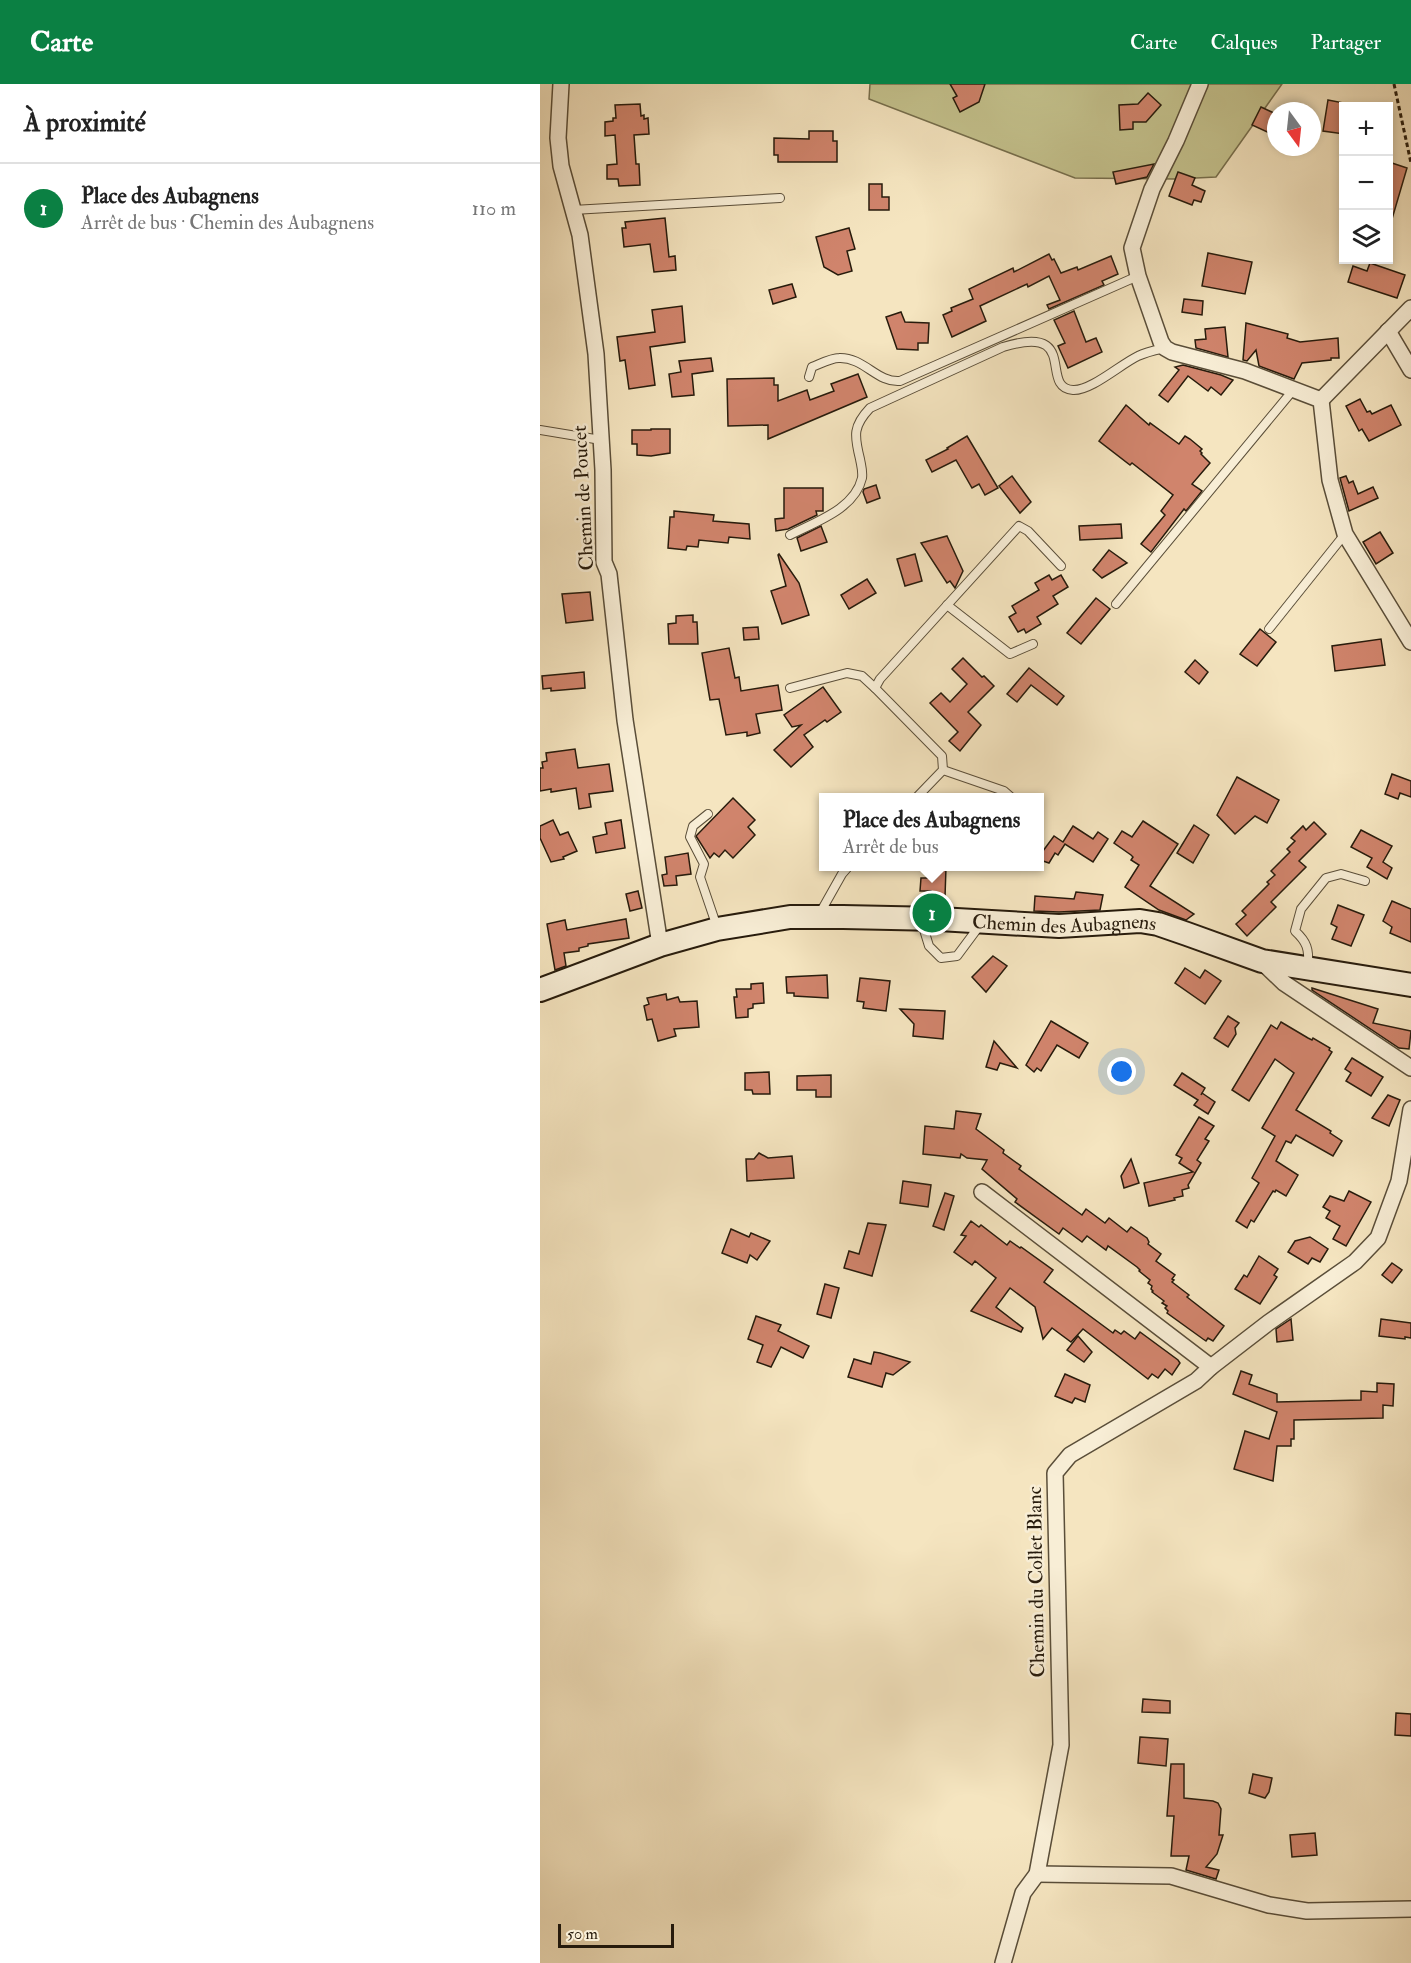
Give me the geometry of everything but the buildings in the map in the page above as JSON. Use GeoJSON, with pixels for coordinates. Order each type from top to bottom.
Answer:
{"type":"FeatureCollection","features":[{"type":"Feature","properties":{"kind":"street","name":"Chemin de Poucet"},"geometry":{"type":"LineString","coordinates":[[561,84],[558,138],[560,157],[580,235],[596,354],[604,562],[609,574],[625,720],[660,945]]}},
{"type":"Feature","properties":{"kind":"street"},"geometry":{"type":"LineString","coordinates":[[1200,84],[1176,141],[1152,189],[1132,248],[1138,276],[1161,342],[1172,352],[1245,371],[1321,400]]}},
{"type":"Feature","properties":{"kind":"street"},"geometry":{"type":"LineString","coordinates":[[1321,400],[1411,308]]}},
{"type":"Feature","properties":{"kind":"street"},"geometry":{"type":"LineString","coordinates":[[1388,331],[1411,370]]}},
{"type":"Feature","properties":{"kind":"street"},"geometry":{"type":"LineString","coordinates":[[1321,400],[1330,480],[1345,534],[1411,642]]}},
{"type":"Feature","properties":{"kind":"street","name":"Chemin des Aubagnens"},"geometry":{"type":"LineString","coordinates":[[540,990],[660,945],[717,929],[790,917],[920,919],[1059,926],[1140,921],[1187,933],[1262,961],[1411,985]]}},
{"type":"Feature","properties":{"kind":"street"},"geometry":{"type":"LineString","coordinates":[[1262,961],[1284,983],[1411,1068]]}},
{"type":"Feature","properties":{"kind":"street","name":"Chemin du Collet Blanc"},"geometry":{"type":"LineString","coordinates":[[1003,1963],[1023,1893],[1037,1874],[1061,1745],[1055,1473],[1070,1455],[1196,1381],[1211,1367],[1355,1262],[1378,1238],[1405,1185],[1411,1109]]}},
{"type":"Feature","properties":{"kind":"street"},"geometry":{"type":"LineString","coordinates":[[982,1192],[1211,1367]]}},
{"type":"Feature","properties":{"kind":"street"},"geometry":{"type":"LineString","coordinates":[[1037,1874],[1172,1876],[1269,1905],[1307,1911],[1411,1909]]}},
{"type":"Feature","properties":{"kind":"lane"},"geometry":{"type":"LineString","coordinates":[[573,210],[780,198]]}},
{"type":"Feature","properties":{"kind":"lane"},"geometry":{"type":"LineString","coordinates":[[809,377],[812,367],[839,358],[858,362],[890,382],[900,381],[1138,276]]}},
{"type":"Feature","properties":{"kind":"lane"},"geometry":{"type":"LineString","coordinates":[[790,535],[834,511],[855,493],[862,478],[855,441],[856,430],[859,419],[870,408],[1003,347],[1023,341],[1043,342],[1052,351],[1059,382],[1064,388],[1074,390],[1085,387],[1139,355],[1165,348]]}},
{"type":"Feature","properties":{"kind":"lane"},"geometry":{"type":"LineString","coordinates":[[1116,603],[1294,389]]}},
{"type":"Feature","properties":{"kind":"lane"},"geometry":{"type":"LineString","coordinates":[[540,430],[601,440]]}},
{"type":"Feature","properties":{"kind":"lane"},"geometry":{"type":"LineString","coordinates":[[875,688],[880,679],[1018,526],[1028,531],[1061,566]]}},
{"type":"Feature","properties":{"kind":"lane"},"geometry":{"type":"LineString","coordinates":[[1269,629],[1345,534]]}},
{"type":"Feature","properties":{"kind":"lane"},"geometry":{"type":"LineString","coordinates":[[947,605],[1010,654],[1033,644]]}},
{"type":"Feature","properties":{"kind":"lane"},"geometry":{"type":"LineString","coordinates":[[790,688],[847,673],[862,676],[942,756],[943,770],[921,793]]}},
{"type":"Feature","properties":{"kind":"lane"},"geometry":{"type":"LineString","coordinates":[[943,770],[1006,793]]}},
{"type":"Feature","properties":{"kind":"lane"},"geometry":{"type":"LineString","coordinates":[[708,814],[693,826],[690,837],[704,864],[700,877],[717,929]]}},
{"type":"Feature","properties":{"kind":"lane"},"geometry":{"type":"LineString","coordinates":[[818,917],[845,871]]}},
{"type":"Feature","properties":{"kind":"lane"},"geometry":{"type":"LineString","coordinates":[[1308,970],[1309,952],[1306,941],[1295,931],[1301,909],[1326,878],[1341,874],[1365,880]]}},
{"type":"Feature","properties":{"kind":"lane"},"geometry":{"type":"LineString","coordinates":[[920,919],[929,946],[941,958],[957,956],[982,922]]}},
{"type":"Feature","properties":{"kind":"path"},"geometry":{"type":"LineString","coordinates":[[1394,84],[1411,163]]}},
{"type":"Feature","properties":{"kind":"shaded area"},"geometry":{"type":"Polygon","coordinates":[[[870,84],[1282,84],[1267,102],[1216,177],[1175,179],[1075,178],[869,99],[870,84]]]}},
{"type":"Feature","properties":{"kind":"place","name":"Place des Aubagnens"},"geometry":{"type":"Point","coordinates":[932,913]}}]}
